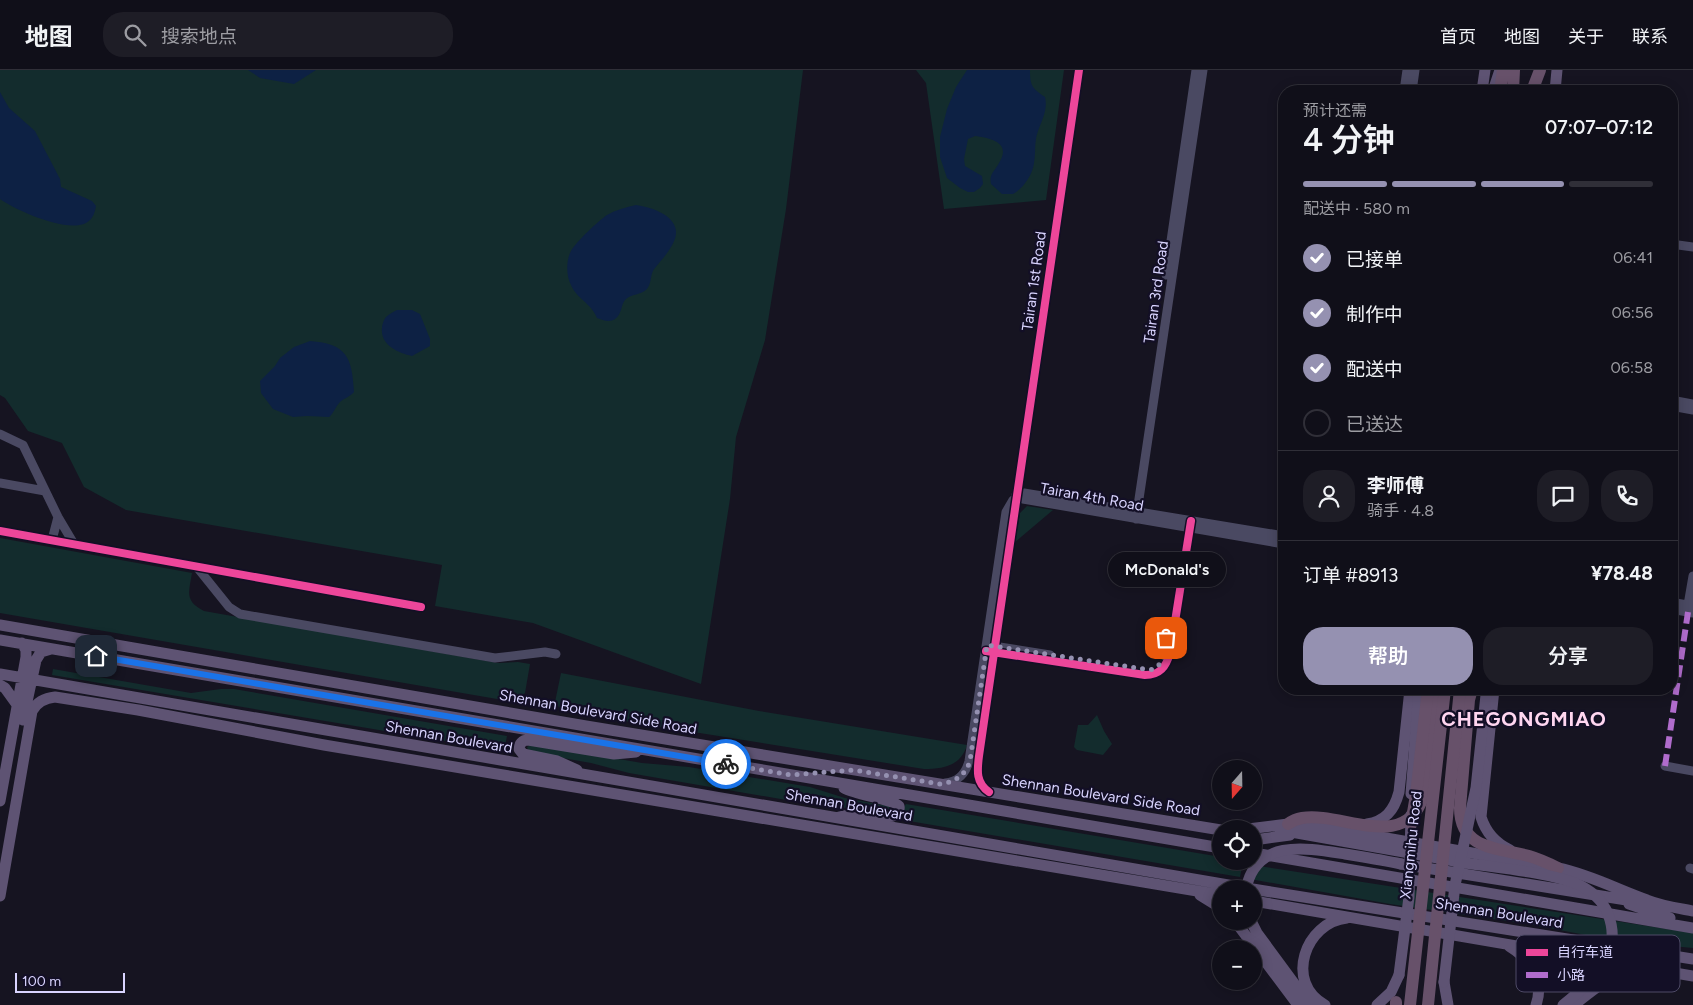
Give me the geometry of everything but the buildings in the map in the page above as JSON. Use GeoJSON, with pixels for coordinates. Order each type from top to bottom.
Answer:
{"type":"FeatureCollection","features":[{"type":"Feature","properties":{"kind":"highway"},"geometry":{"type":"LineString","coordinates":[[1500,85],[1501,70]]}},
{"type":"Feature","properties":{"kind":"highway"},"geometry":{"type":"LineString","coordinates":[[1513,85],[1514,70]]}},
{"type":"Feature","properties":{"kind":"highway"},"geometry":{"type":"LineString","coordinates":[[1533,85],[1537,70]]}},
{"type":"Feature","properties":{"kind":"highway"},"geometry":{"type":"LineString","coordinates":[[1411,824],[1419,774],[1427,695]]}},
{"type":"Feature","properties":{"kind":"highway"},"geometry":{"type":"LineString","coordinates":[[1288,824],[1295,820],[1311,817],[1362,825],[1394,825],[1406,821],[1420,806],[1423,797],[1432,695]]}},
{"type":"Feature","properties":{"kind":"highway","name":"Xiangmihu Road"},"geometry":{"type":"LineString","coordinates":[[1410,1005],[1444,695]]}},
{"type":"Feature","properties":{"kind":"highway"},"geometry":{"type":"LineString","coordinates":[[1428,1005],[1459,695]]}},
{"type":"Feature","properties":{"kind":"highway"},"geometry":{"type":"LineString","coordinates":[[1470,695],[1460,815],[1464,828],[1469,835],[1482,845],[1492,849],[1528,856],[1558,868]]}},
{"type":"Feature","properties":{"kind":"highway"},"geometry":{"type":"LineString","coordinates":[[1466,831],[1477,702],[1482,695]]}},
{"type":"Feature","properties":{"kind":"main road"},"geometry":{"type":"LineString","coordinates":[[1483,85],[1485,70]]}},
{"type":"Feature","properties":{"kind":"main road"},"geometry":{"type":"LineString","coordinates":[[1495,85],[1501,70]]}},
{"type":"Feature","properties":{"kind":"main road"},"geometry":{"type":"LineString","coordinates":[[1537,70],[1540,85]]}},
{"type":"Feature","properties":{"kind":"main road"},"geometry":{"type":"LineString","coordinates":[[1556,85],[1557,70]]}},
{"type":"Feature","properties":{"kind":"main road","name":"Shennan Boulevard Side Road"},"geometry":{"type":"LineString","coordinates":[[0,625],[586,726],[1212,829]]}},
{"type":"Feature","properties":{"kind":"main road","name":"Shennan Boulevard"},"geometry":{"type":"LineString","coordinates":[[0,640],[1212,846]]}},
{"type":"Feature","properties":{"kind":"main road"},"geometry":{"type":"LineString","coordinates":[[0,850],[24,715],[27,653],[22,643]]}},
{"type":"Feature","properties":{"kind":"main road"},"geometry":{"type":"LineString","coordinates":[[0,801],[17,704],[39,655],[50,648]]}},
{"type":"Feature","properties":{"kind":"main road","name":"Shennan Boulevard"},"geometry":{"type":"LineString","coordinates":[[0,674],[1240,887],[1542,935]]}},
{"type":"Feature","properties":{"kind":"main road"},"geometry":{"type":"LineString","coordinates":[[50,683],[58,689],[90,702]]}},
{"type":"Feature","properties":{"kind":"main road"},"geometry":{"type":"LineString","coordinates":[[0,685],[5,688],[24,715]]}},
{"type":"Feature","properties":{"kind":"main road"},"geometry":{"type":"LineString","coordinates":[[1362,825],[1380,821],[1392,810],[1396,802],[1399,792],[1409,695]]}},
{"type":"Feature","properties":{"kind":"main road"},"geometry":{"type":"LineString","coordinates":[[1396,1004],[1409,897],[1412,766],[1418,695]]}},
{"type":"Feature","properties":{"kind":"main road"},"geometry":{"type":"LineString","coordinates":[[1486,695],[1481,817],[1488,833],[1500,845],[1528,856]]}},
{"type":"Feature","properties":{"kind":"main road"},"geometry":{"type":"LineString","coordinates":[[0,896],[32,711],[39,702],[49,698],[69,698],[324,745],[1212,894]]}},
{"type":"Feature","properties":{"kind":"main road"},"geometry":{"type":"LineString","coordinates":[[138,710],[181,706]]}},
{"type":"Feature","properties":{"kind":"main road"},"geometry":{"type":"LineString","coordinates":[[461,718],[504,712]]}},
{"type":"Feature","properties":{"kind":"main road"},"geometry":{"type":"LineString","coordinates":[[277,722],[324,745]]}},
{"type":"Feature","properties":{"kind":"main road"},"geometry":{"type":"LineString","coordinates":[[586,726],[645,750]]}},
{"type":"Feature","properties":{"kind":"main road"},"geometry":{"type":"LineString","coordinates":[[596,777],[557,761],[523,754],[520,745],[523,741],[528,740],[614,754],[645,750]]}},
{"type":"Feature","properties":{"kind":"main road"},"geometry":{"type":"LineString","coordinates":[[791,775],[853,770]]}},
{"type":"Feature","properties":{"kind":"main road"},"geometry":{"type":"LineString","coordinates":[[570,787],[618,781]]}},
{"type":"Feature","properties":{"kind":"main road"},"geometry":{"type":"LineString","coordinates":[[826,781],[857,794],[894,801],[899,808],[898,812],[893,816],[861,812],[830,817]]}},
{"type":"Feature","properties":{"kind":"main road"},"geometry":{"type":"LineString","coordinates":[[1262,827],[1288,824],[1317,826],[1558,868],[1594,878],[1630,894],[1667,906]]}},
{"type":"Feature","properties":{"kind":"main road"},"geometry":{"type":"LineString","coordinates":[[1262,828],[1276,829],[1543,876],[1576,884],[1588,890],[1605,907],[1612,935]]}},
{"type":"Feature","properties":{"kind":"main road"},"geometry":{"type":"LineString","coordinates":[[1441,1005],[1455,885],[1466,831]]}},
{"type":"Feature","properties":{"kind":"main road"},"geometry":{"type":"LineString","coordinates":[[922,832],[1001,858]]}},
{"type":"Feature","properties":{"kind":"main road"},"geometry":{"type":"LineString","coordinates":[[1262,839],[1277,836],[1316,837]]}},
{"type":"Feature","properties":{"kind":"main road"},"geometry":{"type":"LineString","coordinates":[[1250,880],[1256,866],[1269,856],[1284,850],[1301,848],[1693,911]]}},
{"type":"Feature","properties":{"kind":"main road","name":"Shennan Boulevard"},"geometry":{"type":"LineString","coordinates":[[1262,854],[1693,927]]}},
{"type":"Feature","properties":{"kind":"main road"},"geometry":{"type":"LineString","coordinates":[[1177,888],[1207,898],[1212,902]]}},
{"type":"Feature","properties":{"kind":"main road"},"geometry":{"type":"LineString","coordinates":[[1611,898],[1693,927]]}},
{"type":"Feature","properties":{"kind":"main road"},"geometry":{"type":"LineString","coordinates":[[1262,902],[1516,946]]}},
{"type":"Feature","properties":{"kind":"main road"},"geometry":{"type":"LineString","coordinates":[[1325,1005],[1314,997],[1304,979],[1303,962],[1308,945],[1313,937],[1327,924],[1335,920],[1355,918]]}},
{"type":"Feature","properties":{"kind":"main road"},"geometry":{"type":"LineString","coordinates":[[1242,930],[1298,1005]]}},
{"type":"Feature","properties":{"kind":"main road"},"geometry":{"type":"LineString","coordinates":[[1256,930],[1310,1005]]}},
{"type":"Feature","properties":{"kind":"main road"},"geometry":{"type":"LineString","coordinates":[[1501,943],[1516,952]]}},
{"type":"Feature","properties":{"kind":"main road","name":"Shennan Boulevard"},"geometry":{"type":"LineString","coordinates":[[1680,957],[1693,959]]}},
{"type":"Feature","properties":{"kind":"main road"},"geometry":{"type":"LineString","coordinates":[[1680,974],[1693,976]]}},
{"type":"Feature","properties":{"kind":"main road"},"geometry":{"type":"LineString","coordinates":[[1377,1005],[1391,992],[1399,975]]}},
{"type":"Feature","properties":{"kind":"main road"},"geometry":{"type":"LineString","coordinates":[[1444,982],[1448,1005]]}},
{"type":"Feature","properties":{"kind":"main road"},"geometry":{"type":"LineString","coordinates":[[1536,1005],[1538,992]]}},
{"type":"Feature","properties":{"kind":"main road"},"geometry":{"type":"LineString","coordinates":[[1563,1005],[1578,992]]}},
{"type":"Feature","properties":{"kind":"main road"},"geometry":{"type":"LineString","coordinates":[[1574,1005],[1590,992]]}},
{"type":"Feature","properties":{"kind":"street","name":"Tairan 1st Road"},"geometry":{"type":"LineString","coordinates":[[989,792],[980,784],[977,770],[1006,512],[1016,495],[1079,70]]}},
{"type":"Feature","properties":{"kind":"street","name":"Tairan 3rd Road"},"geometry":{"type":"LineString","coordinates":[[1134,515],[1196,70]]}},
{"type":"Feature","properties":{"kind":"street","name":"Tairan 3rd Road"},"geometry":{"type":"LineString","coordinates":[[1134,515],[1203,70]]}},
{"type":"Feature","properties":{"kind":"street"},"geometry":{"type":"LineString","coordinates":[[1405,85],[1407,70]]}},
{"type":"Feature","properties":{"kind":"street"},"geometry":{"type":"LineString","coordinates":[[1413,85],[1415,70]]}},
{"type":"Feature","properties":{"kind":"street"},"geometry":{"type":"LineString","coordinates":[[1678,245],[1693,247]]}},
{"type":"Feature","properties":{"kind":"street"},"geometry":{"type":"LineString","coordinates":[[1678,401],[1693,404]]}},
{"type":"Feature","properties":{"kind":"street"},"geometry":{"type":"LineString","coordinates":[[1678,407],[1693,410]]}},
{"type":"Feature","properties":{"kind":"street"},"geometry":{"type":"LineString","coordinates":[[0,434],[23,445],[58,517],[74,544]]}},
{"type":"Feature","properties":{"kind":"street"},"geometry":{"type":"LineString","coordinates":[[0,483],[45,491]]}},
{"type":"Feature","properties":{"kind":"street","name":"Tairan 4th Road"},"geometry":{"type":"LineString","coordinates":[[1016,495],[1023,499],[1187,524],[1278,543]]}},
{"type":"Feature","properties":{"kind":"street"},"geometry":{"type":"LineString","coordinates":[[52,540],[58,517]]}},
{"type":"Feature","properties":{"kind":"street","name":"Tairan 4th Road"},"geometry":{"type":"LineString","coordinates":[[1187,524],[1278,535]]}},
{"type":"Feature","properties":{"kind":"street"},"geometry":{"type":"LineString","coordinates":[[990,649],[1140,669],[1150,670],[1156,668],[1161,664],[1164,657],[1187,524]]}},
{"type":"Feature","properties":{"kind":"street"},"geometry":{"type":"LineString","coordinates":[[0,531],[421,607]]}},
{"type":"Feature","properties":{"kind":"street"},"geometry":{"type":"LineString","coordinates":[[196,566],[229,606],[240,614],[495,658],[545,652],[556,654]]}},
{"type":"Feature","properties":{"kind":"street"},"geometry":{"type":"LineString","coordinates":[[1691,608],[1693,576]]}},
{"type":"Feature","properties":{"kind":"street"},"geometry":{"type":"LineString","coordinates":[[1678,604],[1691,608]]}},
{"type":"Feature","properties":{"kind":"street"},"geometry":{"type":"LineString","coordinates":[[1678,609],[1691,608]]}},
{"type":"Feature","properties":{"kind":"street","name":"Tairan 1st Road"},"geometry":{"type":"LineString","coordinates":[[940,784],[959,778],[968,766],[990,649]]}},
{"type":"Feature","properties":{"kind":"street"},"geometry":{"type":"LineString","coordinates":[[1665,766],[1693,771]]}},
{"type":"Feature","properties":{"kind":"green space"},"geometry":{"type":"Polygon","coordinates":[[[0,70],[803,70],[786,209],[765,340],[736,437],[730,499],[701,684],[533,623],[435,606],[442,565],[126,510],[84,487],[62,443],[28,431],[5,398],[0,395],[0,70]]]}},
{"type":"Feature","properties":{"kind":"green space"},"geometry":{"type":"Polygon","coordinates":[[[916,70],[1064,70],[1046,200],[944,209],[926,83],[916,70]]]}},
{"type":"Feature","properties":{"kind":"green space"},"geometry":{"type":"Polygon","coordinates":[[[1027,506],[1053,510],[1015,542],[1020,513],[1027,506]]]}},
{"type":"Feature","properties":{"kind":"green space"},"geometry":{"type":"Polygon","coordinates":[[[0,538],[192,573],[189,595],[193,604],[204,611],[498,663],[518,662],[530,664],[525,693],[514,702],[0,613],[0,538]]]}},
{"type":"Feature","properties":{"kind":"green space"},"geometry":{"type":"Polygon","coordinates":[[[53,669],[191,693],[234,689],[507,736],[504,751],[52,675],[53,669]]]}},
{"type":"Feature","properties":{"kind":"green space"},"geometry":{"type":"Polygon","coordinates":[[[561,673],[759,711],[967,745],[956,762],[944,767],[924,769],[562,711],[555,702],[561,673]]]}},
{"type":"Feature","properties":{"kind":"green space"},"geometry":{"type":"Polygon","coordinates":[[[1097,715],[1112,744],[1103,755],[1077,750],[1074,747],[1078,725],[1088,725],[1097,715]]]}},
{"type":"Feature","properties":{"kind":"green space"},"geometry":{"type":"Polygon","coordinates":[[[532,744],[642,763],[689,767],[810,787],[845,798],[888,806],[892,810],[886,813],[798,802],[629,773],[591,763],[529,752],[527,747],[532,744]]]}},
{"type":"Feature","properties":{"kind":"green space"},"geometry":{"type":"Polygon","coordinates":[[[906,804],[1212,855],[1212,870],[1241,870],[1240,877],[903,820],[906,804]]]}},
{"type":"Feature","properties":{"kind":"green space"},"geometry":{"type":"Polygon","coordinates":[[[1262,866],[1693,933],[1693,948],[1680,947],[1680,935],[1586,935],[1528,924],[1390,904],[1250,879],[1252,870],[1262,870],[1262,866]]]}},
{"type":"Feature","properties":{"kind":"water"},"geometry":{"type":"Polygon","coordinates":[[[248,70],[316,70],[294,84],[260,78],[248,70]]]}},
{"type":"Feature","properties":{"kind":"water"},"geometry":{"type":"Polygon","coordinates":[[[967,70],[1030,70],[1033,86],[1045,97],[1045,110],[1037,135],[1033,167],[1024,185],[1013,194],[1002,194],[991,184],[991,175],[999,163],[1003,150],[998,142],[987,138],[975,136],[968,139],[964,159],[965,166],[982,176],[983,184],[980,188],[974,192],[968,192],[947,178],[940,157],[940,137],[947,109],[956,87],[967,70]]]}},
{"type":"Feature","properties":{"kind":"water"},"geometry":{"type":"Polygon","coordinates":[[[0,92],[9,108],[35,131],[60,179],[61,187],[92,201],[96,206],[90,220],[82,224],[58,224],[31,215],[0,199],[0,92]]]}},
{"type":"Feature","properties":{"kind":"water"},"geometry":{"type":"Polygon","coordinates":[[[636,205],[661,212],[671,220],[676,236],[669,251],[653,270],[647,289],[626,299],[615,319],[610,321],[597,318],[591,308],[573,290],[568,277],[568,259],[578,242],[603,218],[617,210],[636,205]]]}},
{"type":"Feature","properties":{"kind":"water"},"geometry":{"type":"Polygon","coordinates":[[[397,310],[412,310],[420,314],[430,339],[430,346],[412,356],[401,353],[387,344],[382,334],[383,324],[386,317],[397,310]]]}},
{"type":"Feature","properties":{"kind":"water"},"geometry":{"type":"Polygon","coordinates":[[[310,341],[332,345],[340,349],[349,361],[354,392],[340,402],[329,417],[293,417],[273,409],[261,393],[260,381],[280,358],[294,347],[310,341]]]}},
{"type":"Feature","properties":{"kind":"marked path"},"geometry":{"type":"LineString","coordinates":[[1678,679],[1688,612]]}},
{"type":"Feature","properties":{"kind":"marked path"},"geometry":{"type":"LineString","coordinates":[[1665,766],[1676,695]]}},
{"type":"Feature","properties":{"kind":"cycle path"},"geometry":{"type":"LineString","coordinates":[[989,792],[982,785],[978,776],[979,756],[1079,70]]}},
{"type":"Feature","properties":{"kind":"cycle path"},"geometry":{"type":"LineString","coordinates":[[986,651],[1145,675],[1155,674],[1162,669],[1170,653],[1191,521]]}},
{"type":"Feature","properties":{"kind":"cycle path"},"geometry":{"type":"LineString","coordinates":[[0,531],[421,607]]}},
{"type":"Feature","properties":{"kind":"way so far"},"geometry":{"type":"LineString","coordinates":[[726,764],[791,775],[853,770],[940,784],[948,783],[963,774],[970,761],[987,645],[1150,670],[1159,666],[1162,662],[1166,638]]}},
{"type":"Feature","properties":{"kind":"place","name":"McDonald's"},"geometry":{"type":"Point","coordinates":[1166,638]}},
{"type":"Feature","properties":{"kind":"district","name":"CHEGONGMIAO"},"geometry":{"type":"Point","coordinates":[1524,719]}},
{"type":"Feature","properties":{"kind":"route"},"geometry":{"type":"LineString","coordinates":[[96,656],[726,764]]}}]}
